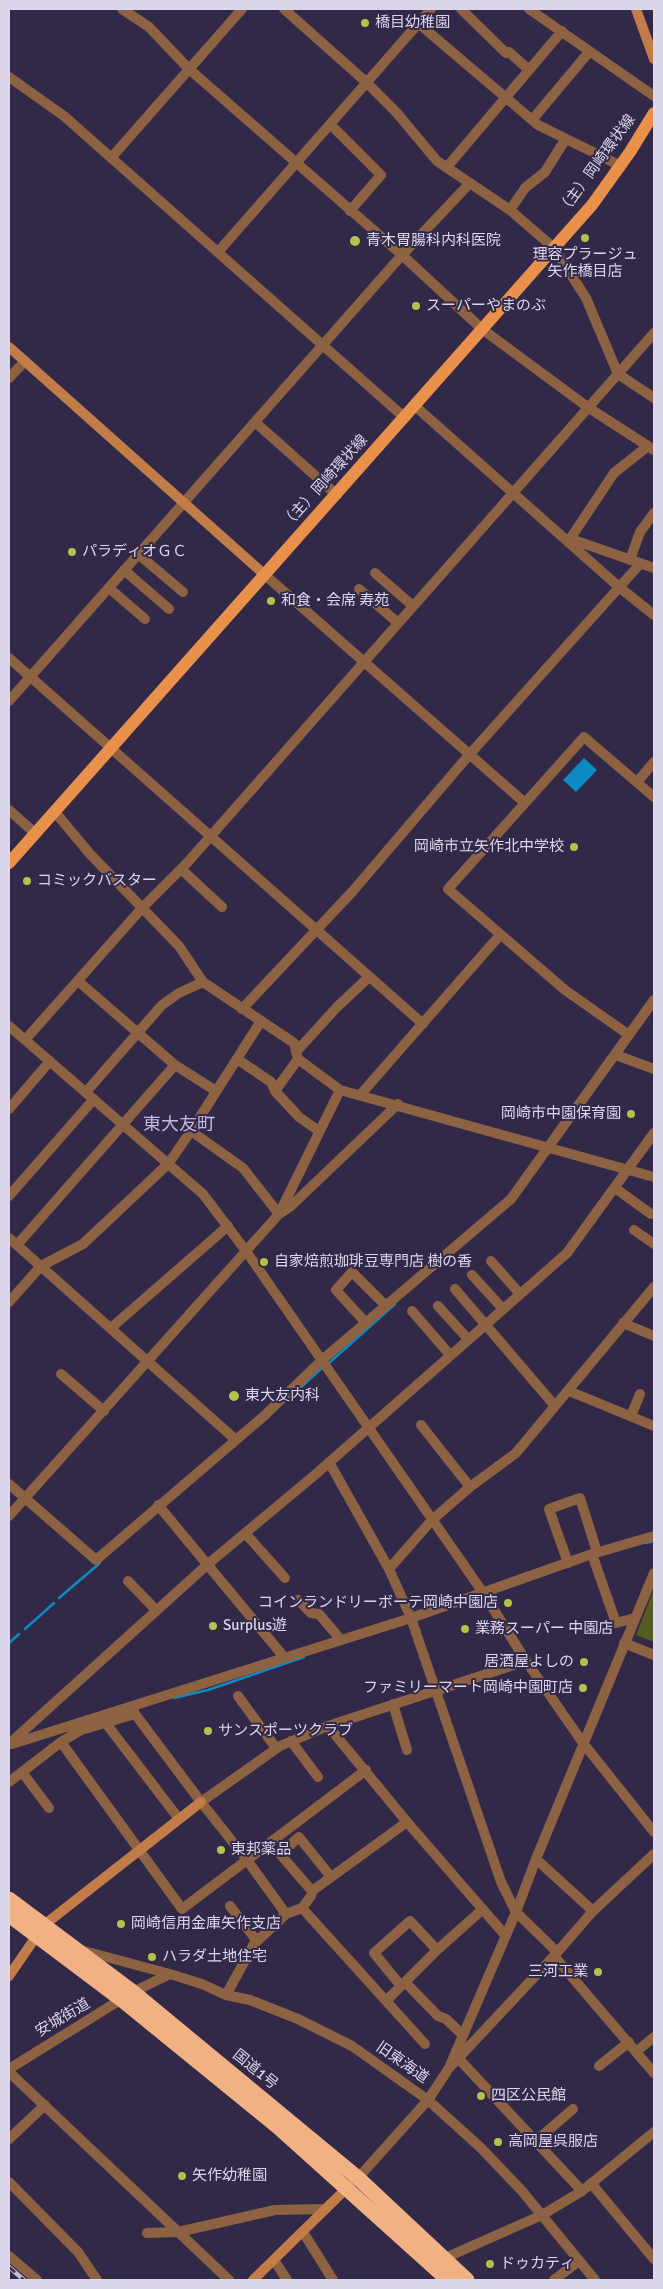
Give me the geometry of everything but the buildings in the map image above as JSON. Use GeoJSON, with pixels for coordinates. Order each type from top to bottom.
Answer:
{"type":"FeatureCollection","features":[{"type":"Feature","properties":{"kind":"highway","name":"国道1号"},"geometry":{"type":"LineString","coordinates":[[9,1899],[40,1930],[128,1996]]}},
{"type":"Feature","properties":{"kind":"highway","name":"国道1号"},"geometry":{"type":"LineString","coordinates":[[9,1914],[76,1949],[128,1996],[445,2258],[467,2280]]}},
{"type":"Feature","properties":{"kind":"highway","name":"国道1号"},"geometry":{"type":"LineString","coordinates":[[353,2183],[448,2280]]}},
{"type":"Feature","properties":{"kind":"main road","name":"（主）岡崎環状線"},"geometry":{"type":"LineString","coordinates":[[9,864],[592,205],[621,166],[654,113]]}},
{"type":"Feature","properties":{"kind":"street"},"geometry":{"type":"LineString","coordinates":[[122,9],[149,27],[189,69],[350,211],[402,254],[482,329],[589,408],[651,448],[614,473],[569,541]]}},
{"type":"Feature","properties":{"kind":"street"},"geometry":{"type":"LineString","coordinates":[[111,158],[242,9]]}},
{"type":"Feature","properties":{"kind":"street"},"geometry":{"type":"LineString","coordinates":[[284,9],[366,82],[396,112],[437,161],[510,210],[554,248],[586,298],[618,374],[654,398]]}},
{"type":"Feature","properties":{"kind":"street"},"geometry":{"type":"LineString","coordinates":[[218,252],[431,9]]}},
{"type":"Feature","properties":{"kind":"street"},"geometry":{"type":"LineString","coordinates":[[461,9],[506,53],[509,52],[529,70]]}},
{"type":"Feature","properties":{"kind":"street"},"geometry":{"type":"LineString","coordinates":[[529,9],[654,96]]}},
{"type":"Feature","properties":{"kind":"street"},"geometry":{"type":"LineString","coordinates":[[636,9],[654,59]]}},
{"type":"Feature","properties":{"kind":"street"},"geometry":{"type":"LineString","coordinates":[[418,23],[532,120],[565,140],[621,166]]}},
{"type":"Feature","properties":{"kind":"street"},"geometry":{"type":"LineString","coordinates":[[447,168],[504,98],[562,32]]}},
{"type":"Feature","properties":{"kind":"street"},"geometry":{"type":"LineString","coordinates":[[532,120],[589,52]]}},
{"type":"Feature","properties":{"kind":"street"},"geometry":{"type":"LineString","coordinates":[[9,77],[64,116],[405,418]]}},
{"type":"Feature","properties":{"kind":"street"},"geometry":{"type":"LineString","coordinates":[[331,124],[381,176],[350,211]]}},
{"type":"Feature","properties":{"kind":"street"},"geometry":{"type":"LineString","coordinates":[[510,210],[525,188],[545,172],[565,140]]}},
{"type":"Feature","properties":{"kind":"street"},"geometry":{"type":"LineString","coordinates":[[9,701],[402,254],[470,183]]}},
{"type":"Feature","properties":{"kind":"street"},"geometry":{"type":"LineString","coordinates":[[25,1040],[143,907],[181,869],[654,333]]}},
{"type":"Feature","properties":{"kind":"street"},"geometry":{"type":"LineString","coordinates":[[9,347],[363,662],[525,803]]}},
{"type":"Feature","properties":{"kind":"street"},"geometry":{"type":"LineString","coordinates":[[9,378],[25,360]]}},
{"type":"Feature","properties":{"kind":"street"},"geometry":{"type":"LineString","coordinates":[[416,406],[569,541],[619,588],[654,616]]}},
{"type":"Feature","properties":{"kind":"street"},"geometry":{"type":"LineString","coordinates":[[255,422],[336,495]]}},
{"type":"Feature","properties":{"kind":"street"},"geometry":{"type":"LineString","coordinates":[[630,560],[640,532],[654,513]]}},
{"type":"Feature","properties":{"kind":"street"},"geometry":{"type":"LineString","coordinates":[[569,541],[654,568]]}},
{"type":"Feature","properties":{"kind":"street"},"geometry":{"type":"LineString","coordinates":[[138,554],[183,592]]}},
{"type":"Feature","properties":{"kind":"street"},"geometry":{"type":"LineString","coordinates":[[242,1009],[316,931],[469,755],[640,564]]}},
{"type":"Feature","properties":{"kind":"street"},"geometry":{"type":"LineString","coordinates":[[124,570],[169,609]]}},
{"type":"Feature","properties":{"kind":"street"},"geometry":{"type":"LineString","coordinates":[[375,572],[413,606]]}},
{"type":"Feature","properties":{"kind":"street"},"geometry":{"type":"LineString","coordinates":[[109,588],[145,619]]}},
{"type":"Feature","properties":{"kind":"street"},"geometry":{"type":"LineString","coordinates":[[359,589],[398,623]]}},
{"type":"Feature","properties":{"kind":"street"},"geometry":{"type":"LineString","coordinates":[[9,658],[423,1024]]}},
{"type":"Feature","properties":{"kind":"street"},"geometry":{"type":"LineString","coordinates":[[628,1036],[565,990],[448,889],[584,737],[654,797]]}},
{"type":"Feature","properties":{"kind":"street"},"geometry":{"type":"LineString","coordinates":[[636,782],[654,762]]}},
{"type":"Feature","properties":{"kind":"street"},"geometry":{"type":"LineString","coordinates":[[9,810],[36,834]]}},
{"type":"Feature","properties":{"kind":"street"},"geometry":{"type":"LineString","coordinates":[[55,812],[90,854],[179,946],[203,982],[294,1043],[297,1055],[340,1090],[398,1104],[654,1177]]}},
{"type":"Feature","properties":{"kind":"street"},"geometry":{"type":"LineString","coordinates":[[181,869],[222,907]]}},
{"type":"Feature","properties":{"kind":"street"},"geometry":{"type":"LineString","coordinates":[[361,1094],[500,935]]}},
{"type":"Feature","properties":{"kind":"street"},"geometry":{"type":"LineString","coordinates":[[275,1091],[297,1055],[337,1007],[369,977]]}},
{"type":"Feature","properties":{"kind":"street"},"geometry":{"type":"LineString","coordinates":[[78,981],[175,1065],[216,1091]]}},
{"type":"Feature","properties":{"kind":"street"},"geometry":{"type":"LineString","coordinates":[[9,1196],[90,1096],[138,1032],[162,1005],[179,993],[203,982]]}},
{"type":"Feature","properties":{"kind":"street"},"geometry":{"type":"LineString","coordinates":[[9,1484],[96,1560],[236,1440],[322,1360],[511,1199],[654,1000]]}},
{"type":"Feature","properties":{"kind":"street"},"geometry":{"type":"LineString","coordinates":[[9,1302],[41,1266],[83,1244],[168,1164],[261,1021]]}},
{"type":"Feature","properties":{"kind":"street"},"geometry":{"type":"LineString","coordinates":[[9,1026],[203,1194],[246,1251],[484,1594],[526,1661],[584,1743],[654,1832]]}},
{"type":"Feature","properties":{"kind":"street"},"geometry":{"type":"LineString","coordinates":[[616,1055],[654,1068]]}},
{"type":"Feature","properties":{"kind":"street"},"geometry":{"type":"LineString","coordinates":[[237,1059],[271,1082],[275,1091],[298,1117],[319,1131]]}},
{"type":"Feature","properties":{"kind":"street"},"geometry":{"type":"LineString","coordinates":[[9,1108],[50,1061]]}},
{"type":"Feature","properties":{"kind":"street"},"geometry":{"type":"LineString","coordinates":[[18,1245],[175,1065]]}},
{"type":"Feature","properties":{"kind":"street"},"geometry":{"type":"LineString","coordinates":[[279,1214],[340,1090]]}},
{"type":"Feature","properties":{"kind":"street"},"geometry":{"type":"LineString","coordinates":[[9,1516],[279,1214],[291,1206],[398,1104]]}},
{"type":"Feature","properties":{"kind":"street"},"geometry":{"type":"LineString","coordinates":[[191,1131],[243,1168],[279,1214]]}},
{"type":"Feature","properties":{"kind":"street"},"geometry":{"type":"LineString","coordinates":[[9,1745],[208,1564],[329,1462],[567,1253],[654,1132]]}},
{"type":"Feature","properties":{"kind":"street"},"geometry":{"type":"LineString","coordinates":[[614,1188],[651,1214]]}},
{"type":"Feature","properties":{"kind":"street"},"geometry":{"type":"LineString","coordinates":[[111,1328],[228,1226]]}},
{"type":"Feature","properties":{"kind":"street"},"geometry":{"type":"LineString","coordinates":[[634,1230],[654,1244]]}},
{"type":"Feature","properties":{"kind":"street"},"geometry":{"type":"LineString","coordinates":[[9,1238],[236,1440]]}},
{"type":"Feature","properties":{"kind":"street"},"geometry":{"type":"LineString","coordinates":[[491,1261],[520,1294]]}},
{"type":"Feature","properties":{"kind":"street"},"geometry":{"type":"LineString","coordinates":[[366,1323],[336,1290],[352,1272],[386,1306]]}},
{"type":"Feature","properties":{"kind":"street"},"geometry":{"type":"LineString","coordinates":[[472,1275],[503,1309]]}},
{"type":"Feature","properties":{"kind":"street"},"geometry":{"type":"LineString","coordinates":[[389,1569],[432,1520],[470,1487],[516,1453],[654,1287]]}},
{"type":"Feature","properties":{"kind":"street"},"geometry":{"type":"LineString","coordinates":[[455,1289],[555,1406]]}},
{"type":"Feature","properties":{"kind":"street"},"geometry":{"type":"LineString","coordinates":[[438,1306],[468,1339]]}},
{"type":"Feature","properties":{"kind":"street"},"geometry":{"type":"LineString","coordinates":[[412,1310],[450,1355]]}},
{"type":"Feature","properties":{"kind":"street"},"geometry":{"type":"LineString","coordinates":[[623,1324],[654,1336]]}},
{"type":"Feature","properties":{"kind":"street"},"geometry":{"type":"LineString","coordinates":[[62,1374],[104,1411]]}},
{"type":"Feature","properties":{"kind":"street"},"geometry":{"type":"LineString","coordinates":[[569,1391],[654,1426]]}},
{"type":"Feature","properties":{"kind":"street"},"geometry":{"type":"LineString","coordinates":[[630,1416],[640,1394]]}},
{"type":"Feature","properties":{"kind":"street"},"geometry":{"type":"LineString","coordinates":[[421,1425],[470,1487]]}},
{"type":"Feature","properties":{"kind":"street"},"geometry":{"type":"LineString","coordinates":[[329,1462],[389,1569],[411,1618],[500,1882],[516,1912],[555,1954],[654,2073]]}},
{"type":"Feature","properties":{"kind":"street"},"geometry":{"type":"LineString","coordinates":[[568,1563],[549,1508],[580,1498],[616,1623],[635,1618]]}},
{"type":"Feature","properties":{"kind":"street"},"geometry":{"type":"LineString","coordinates":[[158,1506],[284,1657]]}},
{"type":"Feature","properties":{"kind":"street"},"geometry":{"type":"LineString","coordinates":[[245,1533],[285,1578]]}},
{"type":"Feature","properties":{"kind":"street"},"geometry":{"type":"LineString","coordinates":[[9,1782],[61,1742],[81,1730],[284,1657],[411,1618],[484,1594],[595,1553],[654,1536]]}},
{"type":"Feature","properties":{"kind":"street"},"geometry":{"type":"LineString","coordinates":[[449,2068],[516,1912],[654,1573]]}},
{"type":"Feature","properties":{"kind":"street"},"geometry":{"type":"LineString","coordinates":[[128,1581],[156,1610]]}},
{"type":"Feature","properties":{"kind":"street"},"geometry":{"type":"LineString","coordinates":[[298,1600],[312,1613],[319,1614],[341,1640]]}},
{"type":"Feature","properties":{"kind":"street"},"geometry":{"type":"LineString","coordinates":[[624,1643],[654,1655]]}},
{"type":"Feature","properties":{"kind":"street"},"geometry":{"type":"LineString","coordinates":[[9,1976],[40,1930],[140,1849],[276,1748],[328,1726],[526,1661]]}},
{"type":"Feature","properties":{"kind":"street"},"geometry":{"type":"LineString","coordinates":[[238,1696],[276,1748]]}},
{"type":"Feature","properties":{"kind":"street"},"geometry":{"type":"LineString","coordinates":[[392,1704],[407,1750]]}},
{"type":"Feature","properties":{"kind":"street"},"geometry":{"type":"LineString","coordinates":[[9,1745],[134,1710]]}},
{"type":"Feature","properties":{"kind":"street"},"geometry":{"type":"LineString","coordinates":[[134,1710],[286,1914]]}},
{"type":"Feature","properties":{"kind":"street"},"geometry":{"type":"LineString","coordinates":[[105,1722],[179,1820]]}},
{"type":"Feature","properties":{"kind":"street"},"geometry":{"type":"LineString","coordinates":[[328,1726],[407,1822],[505,1935]]}},
{"type":"Feature","properties":{"kind":"street"},"geometry":{"type":"LineString","coordinates":[[291,1741],[318,1776]]}},
{"type":"Feature","properties":{"kind":"street"},"geometry":{"type":"LineString","coordinates":[[61,1742],[182,1908],[366,1770]]}},
{"type":"Feature","properties":{"kind":"street"},"geometry":{"type":"LineString","coordinates":[[22,1772],[49,1808]]}},
{"type":"Feature","properties":{"kind":"street"},"geometry":{"type":"LineString","coordinates":[[226,1995],[257,1941],[286,1914],[302,1908],[311,1896],[312,1891],[407,1822]]}},
{"type":"Feature","properties":{"kind":"street"},"geometry":{"type":"LineString","coordinates":[[312,1891],[280,1854],[299,1837],[331,1877]]}},
{"type":"Feature","properties":{"kind":"street"},"geometry":{"type":"LineString","coordinates":[[253,2280],[324,2209],[353,2183],[428,2100],[449,2068],[458,2058],[593,1911],[654,1854]]}},
{"type":"Feature","properties":{"kind":"street"},"geometry":{"type":"LineString","coordinates":[[536,1859],[593,1911]]}},
{"type":"Feature","properties":{"kind":"street"},"geometry":{"type":"LineString","coordinates":[[230,1906],[257,1941]]}},
{"type":"Feature","properties":{"kind":"street"},"geometry":{"type":"LineString","coordinates":[[302,1908],[425,2044]]}},
{"type":"Feature","properties":{"kind":"street"},"geometry":{"type":"LineString","coordinates":[[387,2000],[437,1950],[484,1909]]}},
{"type":"Feature","properties":{"kind":"street"},"geometry":{"type":"LineString","coordinates":[[437,1950],[410,1921],[374,1953],[403,1984],[438,2016],[446,2020],[463,2035]]}},
{"type":"Feature","properties":{"kind":"street","name":"旧東海道"},"geometry":{"type":"LineString","coordinates":[[76,1949],[170,1974],[202,1984],[226,1995],[250,2000],[343,2041],[428,2100],[481,2148],[542,2215],[595,2280]]}},
{"type":"Feature","properties":{"kind":"street"},"geometry":{"type":"LineString","coordinates":[[128,1996],[170,1974]]}},
{"type":"Feature","properties":{"kind":"street","name":"安城街道"},"geometry":{"type":"LineString","coordinates":[[9,2070],[128,1996]]}},
{"type":"Feature","properties":{"kind":"street"},"geometry":{"type":"LineString","coordinates":[[637,2051],[654,2037]]}},
{"type":"Feature","properties":{"kind":"street"},"geometry":{"type":"LineString","coordinates":[[599,2066],[629,2042]]}},
{"type":"Feature","properties":{"kind":"street"},"geometry":{"type":"LineString","coordinates":[[458,2058],[582,2191]]}},
{"type":"Feature","properties":{"kind":"street"},"geometry":{"type":"LineString","coordinates":[[9,2070],[230,2280]]}},
{"type":"Feature","properties":{"kind":"street"},"geometry":{"type":"LineString","coordinates":[[9,2139],[45,2105]]}},
{"type":"Feature","properties":{"kind":"street"},"geometry":{"type":"LineString","coordinates":[[536,2141],[573,2109]]}},
{"type":"Feature","properties":{"kind":"street"},"geometry":{"type":"LineString","coordinates":[[445,2258],[542,2215],[582,2191],[654,2132]]}},
{"type":"Feature","properties":{"kind":"street"},"geometry":{"type":"LineString","coordinates":[[9,2182],[78,2252],[97,2280]]}},
{"type":"Feature","properties":{"kind":"street"},"geometry":{"type":"LineString","coordinates":[[591,2183],[654,2258]]}},
{"type":"Feature","properties":{"kind":"street"},"geometry":{"type":"LineString","coordinates":[[147,2232],[178,2232],[275,2210],[324,2209]]}},
{"type":"Feature","properties":{"kind":"street"},"geometry":{"type":"LineString","coordinates":[[303,2232],[333,2280]]}},
{"type":"Feature","properties":{"kind":"street"},"geometry":{"type":"LineString","coordinates":[[9,2256],[37,2280]]}},
{"type":"Feature","properties":{"kind":"street"},"geometry":{"type":"LineString","coordinates":[[274,2260],[287,2280]]}},
{"type":"Feature","properties":{"kind":"street"},"geometry":{"type":"LineString","coordinates":[[554,2280],[579,2261]]}},
{"type":"Feature","properties":{"kind":"green space"},"geometry":{"type":"Polygon","coordinates":[[[654,1589],[654,1642],[636,1635],[654,1589]]]}},
{"type":"Feature","properties":{"kind":"water"},"geometry":{"type":"Polygon","coordinates":[[[584,758],[597,770],[576,792],[563,780],[584,758]]]}},
{"type":"Feature","properties":{"kind":"waterway"},"geometry":{"type":"LineString","coordinates":[[329,1363],[395,1304]]}},
{"type":"Feature","properties":{"kind":"waterway"},"geometry":{"type":"LineString","coordinates":[[301,1387],[322,1368]]}},
{"type":"Feature","properties":{"kind":"waterway"},"geometry":{"type":"LineString","coordinates":[[646,1543],[654,1541]]}},
{"type":"Feature","properties":{"kind":"waterway"},"geometry":{"type":"LineString","coordinates":[[59,1598],[100,1563]]}},
{"type":"Feature","properties":{"kind":"waterway"},"geometry":{"type":"LineString","coordinates":[[25,1629],[54,1603]]}},
{"type":"Feature","properties":{"kind":"waterway"},"geometry":{"type":"LineString","coordinates":[[9,1643],[19,1634]]}},
{"type":"Feature","properties":{"kind":"waterway"},"geometry":{"type":"LineString","coordinates":[[174,1698],[208,1690],[304,1657]]}},
{"type":"Feature","properties":{"kind":"railway"},"geometry":{"type":"LineString","coordinates":[[9,2267],[24,2280]]}},
{"type":"Feature","properties":{"kind":"place","name":"橋目幼稚園"},"geometry":{"type":"Point","coordinates":[365,23]}},
{"type":"Feature","properties":{"kind":"place","name":"理容プラージュ 矢作橋目店"},"geometry":{"type":"Point","coordinates":[585,238]}},
{"type":"Feature","properties":{"kind":"place","name":"青木胃腸科内科医院"},"geometry":{"type":"Point","coordinates":[355,241]}},
{"type":"Feature","properties":{"kind":"place","name":"スーパーやまのぶ"},"geometry":{"type":"Point","coordinates":[416,306]}},
{"type":"Feature","properties":{"kind":"place","name":"パラディオＧＣ"},"geometry":{"type":"Point","coordinates":[72,552]}},
{"type":"Feature","properties":{"kind":"place","name":"和食・会席 寿苑"},"geometry":{"type":"Point","coordinates":[271,601]}},
{"type":"Feature","properties":{"kind":"place","name":"岡崎市立矢作北中学校"},"geometry":{"type":"Point","coordinates":[574,847]}},
{"type":"Feature","properties":{"kind":"place","name":"コミックバスター"},"geometry":{"type":"Point","coordinates":[27,881]}},
{"type":"Feature","properties":{"kind":"place","name":"岡崎市中園保育園"},"geometry":{"type":"Point","coordinates":[631,1114]}},
{"type":"Feature","properties":{"kind":"place","name":"自家焙煎珈琲豆専門店 樹の香"},"geometry":{"type":"Point","coordinates":[264,1262]}},
{"type":"Feature","properties":{"kind":"place","name":"東大友内科"},"geometry":{"type":"Point","coordinates":[234,1396]}},
{"type":"Feature","properties":{"kind":"place","name":"コインランドリーボーテ岡崎中園店"},"geometry":{"type":"Point","coordinates":[508,1603]}},
{"type":"Feature","properties":{"kind":"place","name":"Surplus遊"},"geometry":{"type":"Point","coordinates":[213,1626]}},
{"type":"Feature","properties":{"kind":"place","name":"業務スーパー 中園店"},"geometry":{"type":"Point","coordinates":[465,1629]}},
{"type":"Feature","properties":{"kind":"place","name":"居酒屋よしの"},"geometry":{"type":"Point","coordinates":[584,1662]}},
{"type":"Feature","properties":{"kind":"place","name":"ファミリーマート岡崎中園町店"},"geometry":{"type":"Point","coordinates":[583,1688]}},
{"type":"Feature","properties":{"kind":"place","name":"サンスポーツクラブ"},"geometry":{"type":"Point","coordinates":[208,1731]}},
{"type":"Feature","properties":{"kind":"place","name":"東邦薬品"},"geometry":{"type":"Point","coordinates":[221,1850]}},
{"type":"Feature","properties":{"kind":"place","name":"岡崎信用金庫矢作支店"},"geometry":{"type":"Point","coordinates":[121,1924]}},
{"type":"Feature","properties":{"kind":"place","name":"ハラダ土地住宅"},"geometry":{"type":"Point","coordinates":[152,1957]}},
{"type":"Feature","properties":{"kind":"place","name":"三河工業"},"geometry":{"type":"Point","coordinates":[598,1972]}},
{"type":"Feature","properties":{"kind":"place","name":"四区公民館"},"geometry":{"type":"Point","coordinates":[481,2096]}},
{"type":"Feature","properties":{"kind":"place","name":"高岡屋呉服店"},"geometry":{"type":"Point","coordinates":[498,2142]}},
{"type":"Feature","properties":{"kind":"place","name":"矢作幼稚園"},"geometry":{"type":"Point","coordinates":[182,2176]}},
{"type":"Feature","properties":{"kind":"place","name":"ドゥカティ"},"geometry":{"type":"Point","coordinates":[490,2264]}},
{"type":"Feature","properties":{"kind":"district","name":"東大友町"},"geometry":{"type":"Point","coordinates":[179,1125]}}]}
